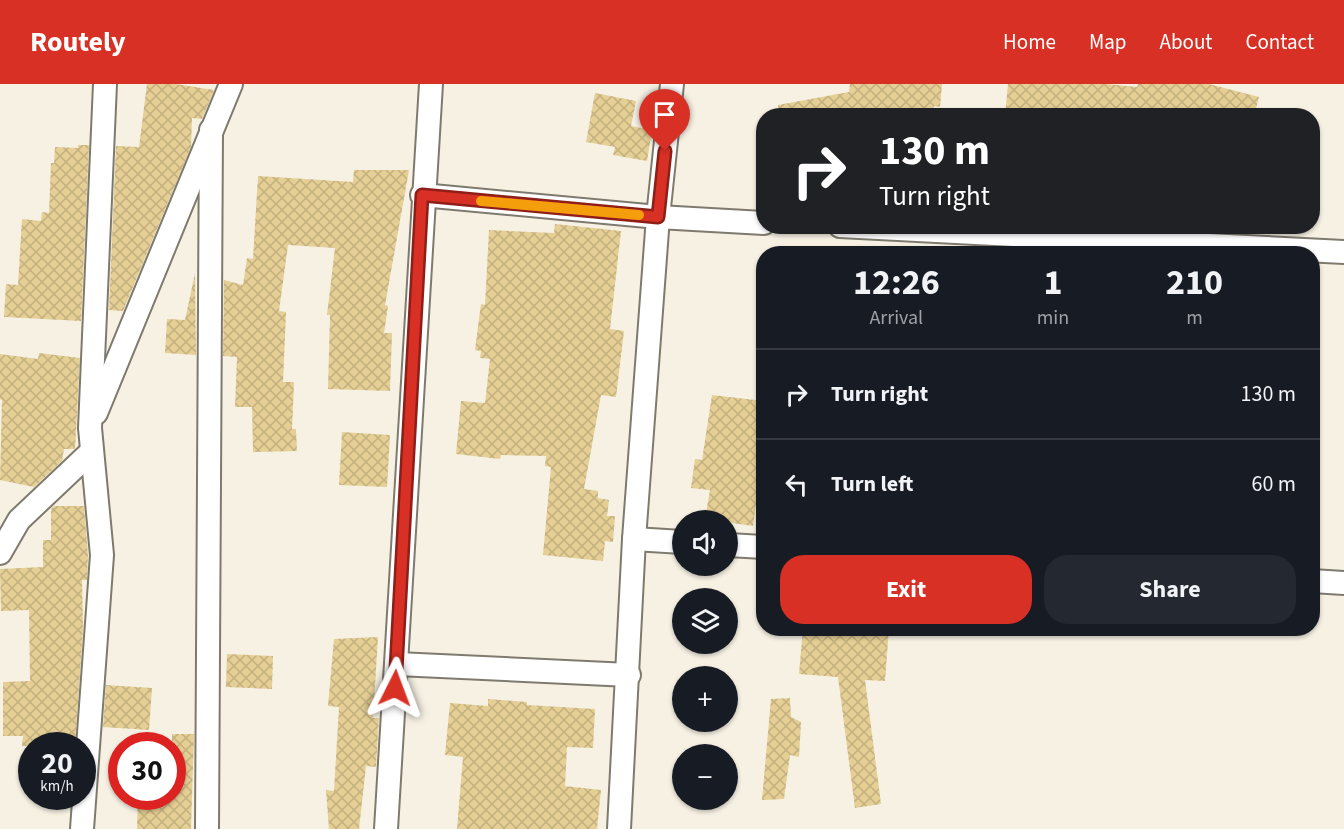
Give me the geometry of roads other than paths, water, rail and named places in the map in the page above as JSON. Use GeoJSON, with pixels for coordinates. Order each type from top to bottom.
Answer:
{"type":"FeatureCollection","features":[{"type":"Feature","properties":{"kind":"street"},"geometry":{"type":"LineString","coordinates":[[82,829],[102,555],[91,439],[105,84]]}},
{"type":"Feature","properties":{"kind":"street"},"geometry":{"type":"LineString","coordinates":[[0,553],[19,520],[91,439],[231,84]]}},
{"type":"Feature","properties":{"kind":"street"},"geometry":{"type":"LineString","coordinates":[[386,829],[422,195],[431,84]]}},
{"type":"Feature","properties":{"kind":"street"},"geometry":{"type":"LineString","coordinates":[[619,829],[629,675],[634,539],[658,217],[672,84]]}},
{"type":"Feature","properties":{"kind":"street"},"geometry":{"type":"LineString","coordinates":[[207,829],[211,130]]}},
{"type":"Feature","properties":{"kind":"street"},"geometry":{"type":"LineString","coordinates":[[422,195],[658,217],[756,223]]}},
{"type":"Feature","properties":{"kind":"street"},"geometry":{"type":"LineString","coordinates":[[995,234],[1228,246]]}},
{"type":"Feature","properties":{"kind":"street"},"geometry":{"type":"LineString","coordinates":[[1320,251],[1344,252]]}},
{"type":"Feature","properties":{"kind":"street"},"geometry":{"type":"LineString","coordinates":[[634,539],[672,541]]}},
{"type":"Feature","properties":{"kind":"street"},"geometry":{"type":"LineString","coordinates":[[738,545],[756,546]]}},
{"type":"Feature","properties":{"kind":"street"},"geometry":{"type":"LineString","coordinates":[[1320,582],[1344,583]]}},
{"type":"Feature","properties":{"kind":"street"},"geometry":{"type":"LineString","coordinates":[[397,664],[629,675]]}}]}
